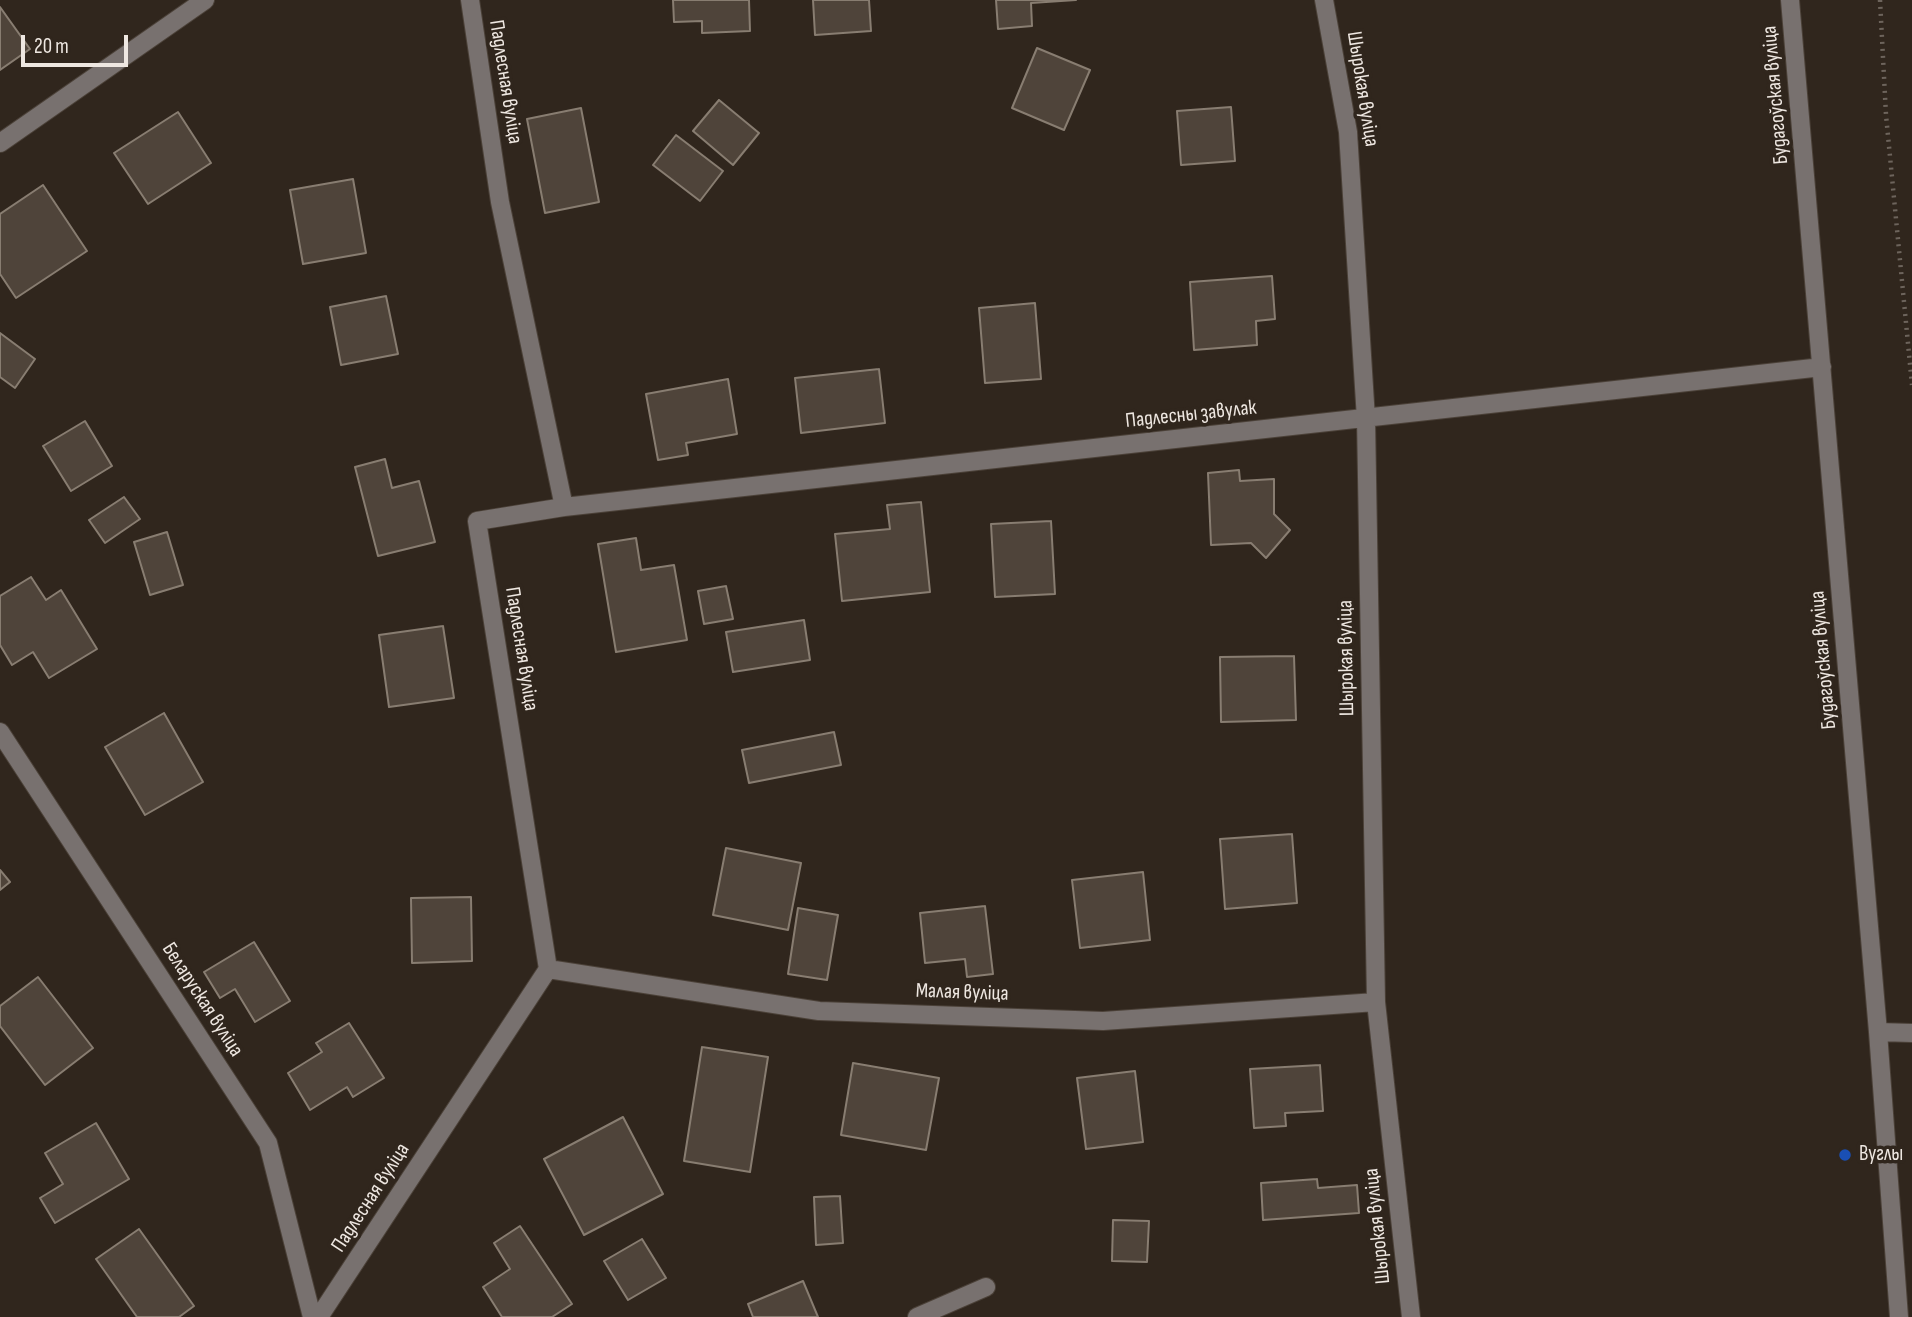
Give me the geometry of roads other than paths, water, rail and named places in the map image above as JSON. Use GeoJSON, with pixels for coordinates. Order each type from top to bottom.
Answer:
{"type":"FeatureCollection","features":[{"type":"Feature","properties":{"kind":"street"},"geometry":{"type":"LineString","coordinates":[[0,143],[205,0]]}},
{"type":"Feature","properties":{"kind":"street","name":"Падлесная вуліца"},"geometry":{"type":"LineString","coordinates":[[319,1317],[548,969],[478,522],[564,507],[500,202],[470,0]]}},
{"type":"Feature","properties":{"kind":"street","name":"Шырокая вуліца"},"geometry":{"type":"LineString","coordinates":[[1324,0],[1348,132],[1366,419],[1376,1002],[1411,1317]]}},
{"type":"Feature","properties":{"kind":"street","name":"Будагоўская вуліца"},"geometry":{"type":"LineString","coordinates":[[1790,0],[1878,1032],[1899,1317]]}},
{"type":"Feature","properties":{"kind":"street","name":"Падлесны завулак"},"geometry":{"type":"LineString","coordinates":[[564,507],[1822,367]]}},
{"type":"Feature","properties":{"kind":"street","name":"Беларуская вуліца"},"geometry":{"type":"LineString","coordinates":[[0,732],[268,1143],[312,1317]]}},
{"type":"Feature","properties":{"kind":"street","name":"Малая вуліца"},"geometry":{"type":"LineString","coordinates":[[548,969],[819,1011],[1103,1021],[1376,1002]]}},
{"type":"Feature","properties":{"kind":"street"},"geometry":{"type":"LineString","coordinates":[[1878,1032],[1912,1033]]}},
{"type":"Feature","properties":{"kind":"street"},"geometry":{"type":"LineString","coordinates":[[917,1317],[986,1287]]}},
{"type":"Feature","properties":{"kind":"place","name":"Вуглы"},"geometry":{"type":"Point","coordinates":[1845,1155]}}]}
